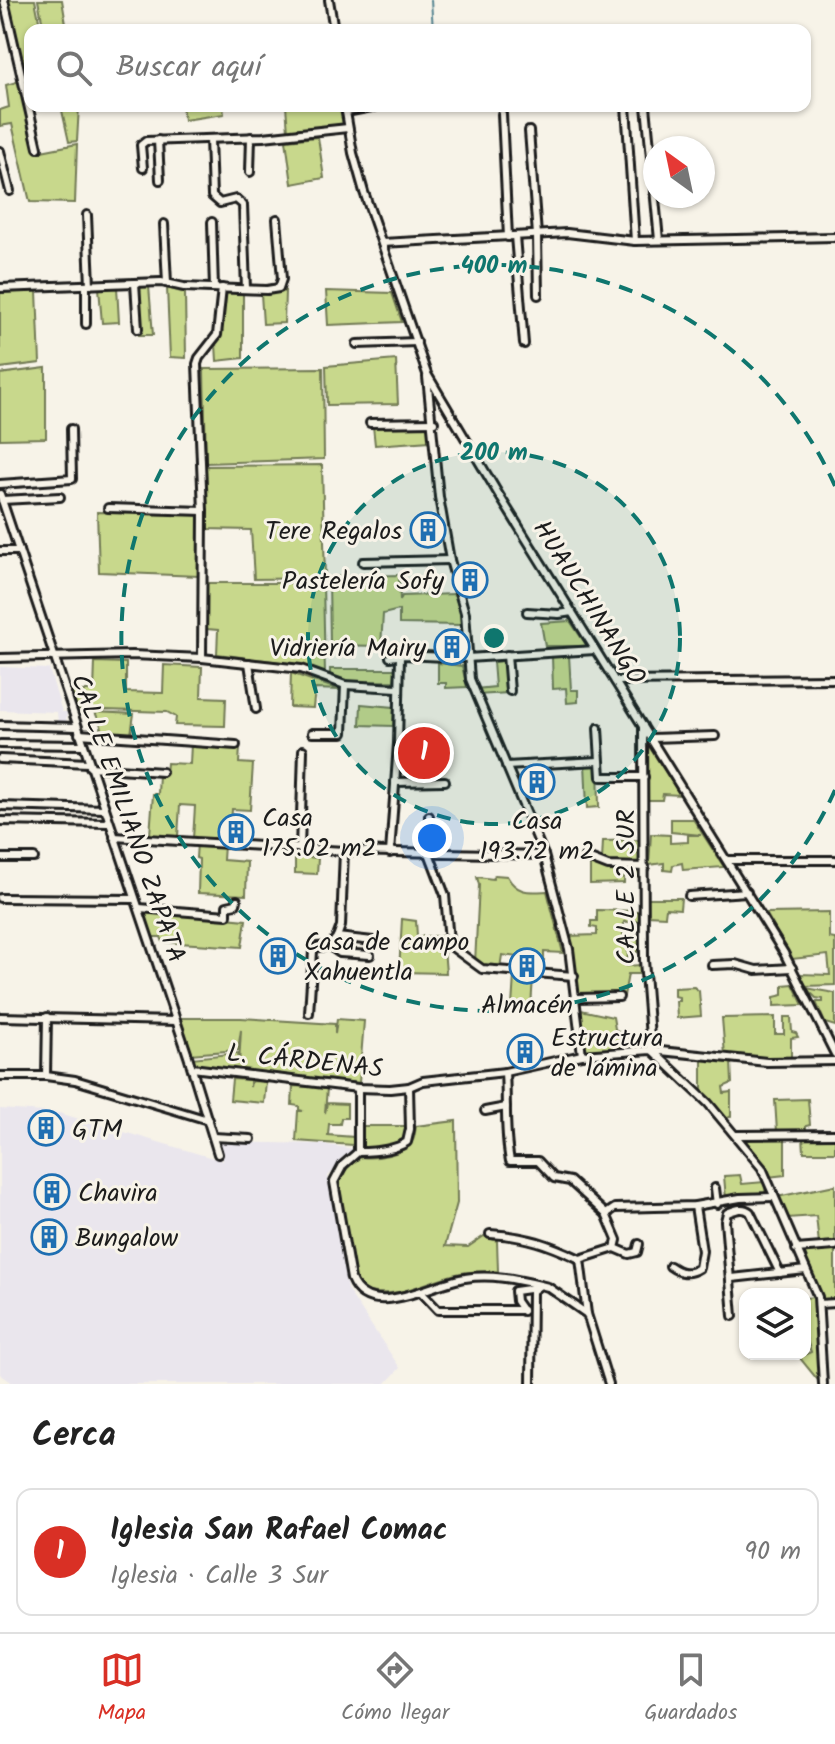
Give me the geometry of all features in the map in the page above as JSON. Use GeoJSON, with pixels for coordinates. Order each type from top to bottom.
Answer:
{"type":"FeatureCollection","features":[{"type":"Feature","properties":{"kind":"street"},"geometry":{"type":"LineString","coordinates":[[4,0],[24,87]]}},
{"type":"Feature","properties":{"kind":"street"},"geometry":{"type":"LineString","coordinates":[[329,0],[333,24]]}},
{"type":"Feature","properties":{"kind":"street"},"geometry":{"type":"LineString","coordinates":[[30,112],[38,148]]}},
{"type":"Feature","properties":{"kind":"street","name":"HUAUCHINANGO"},"geometry":{"type":"LineString","coordinates":[[345,112],[353,153],[427,374],[595,650],[728,860],[792,968],[835,1054]]}},
{"type":"Feature","properties":{"kind":"street"},"geometry":{"type":"LineString","coordinates":[[626,112],[635,241]]}},
{"type":"Feature","properties":{"kind":"street"},"geometry":{"type":"LineString","coordinates":[[647,112],[659,240]]}},
{"type":"Feature","properties":{"kind":"street"},"geometry":{"type":"LineString","coordinates":[[502,114],[524,344]]}},
{"type":"Feature","properties":{"kind":"street"},"geometry":{"type":"LineString","coordinates":[[143,168],[141,145],[146,141],[251,137],[348,128]]}},
{"type":"Feature","properties":{"kind":"street"},"geometry":{"type":"LineString","coordinates":[[529,131],[538,295]]}},
{"type":"Feature","properties":{"kind":"street"},"geometry":{"type":"LineString","coordinates":[[250,172],[251,137]]}},
{"type":"Feature","properties":{"kind":"street"},"geometry":{"type":"LineString","coordinates":[[210,139],[212,196],[220,203],[236,199],[243,205],[246,289]]}},
{"type":"Feature","properties":{"kind":"street"},"geometry":{"type":"LineString","coordinates":[[158,140],[160,180]]}},
{"type":"Feature","properties":{"kind":"street"},"geometry":{"type":"LineString","coordinates":[[0,151],[10,191]]}},
{"type":"Feature","properties":{"kind":"street"},"geometry":{"type":"LineString","coordinates":[[86,324],[87,215]]}},
{"type":"Feature","properties":{"kind":"street"},"geometry":{"type":"LineString","coordinates":[[0,288],[167,283],[218,288],[279,288],[277,219]]}},
{"type":"Feature","properties":{"kind":"street"},"geometry":{"type":"LineString","coordinates":[[202,658],[203,511],[197,364],[217,335],[218,288],[212,222]]}},
{"type":"Feature","properties":{"kind":"street"},"geometry":{"type":"LineString","coordinates":[[164,224],[167,283]]}},
{"type":"Feature","properties":{"kind":"street"},"geometry":{"type":"LineString","coordinates":[[382,243],[567,233],[635,241],[835,237]]}},
{"type":"Feature","properties":{"kind":"street"},"geometry":{"type":"LineString","coordinates":[[135,283],[138,329]]}},
{"type":"Feature","properties":{"kind":"street"},"geometry":{"type":"LineString","coordinates":[[357,344],[417,342]]}},
{"type":"Feature","properties":{"kind":"street"},"geometry":{"type":"LineString","coordinates":[[427,374],[439,497],[450,560],[465,613],[467,658],[473,691],[544,855],[574,976],[582,1055]]}},
{"type":"Feature","properties":{"kind":"street"},"geometry":{"type":"LineString","coordinates":[[370,423],[434,422]]}},
{"type":"Feature","properties":{"kind":"street"},"geometry":{"type":"LineString","coordinates":[[0,484],[72,479],[71,429]]}},
{"type":"Feature","properties":{"kind":"street"},"geometry":{"type":"LineString","coordinates":[[1,497],[60,497]]}},
{"type":"Feature","properties":{"kind":"street","name":"CALLE EMILIANO ZAPATA"},"geometry":{"type":"LineString","coordinates":[[1,497],[218,1154]]}},
{"type":"Feature","properties":{"kind":"street"},"geometry":{"type":"LineString","coordinates":[[108,508],[203,511]]}},
{"type":"Feature","properties":{"kind":"street"},"geometry":{"type":"LineString","coordinates":[[0,551],[19,551]]}},
{"type":"Feature","properties":{"kind":"street"},"geometry":{"type":"LineString","coordinates":[[363,562],[450,560]]}},
{"type":"Feature","properties":{"kind":"street"},"geometry":{"type":"LineString","coordinates":[[527,612],[572,612]]}},
{"type":"Feature","properties":{"kind":"street"},"geometry":{"type":"LineString","coordinates":[[390,657],[467,658],[595,650]]}},
{"type":"Feature","properties":{"kind":"street"},"geometry":{"type":"LineString","coordinates":[[0,658],[132,655],[202,658],[301,669],[345,685],[398,688]]}},
{"type":"Feature","properties":{"kind":"street"},"geometry":{"type":"LineString","coordinates":[[507,655],[510,691]]}},
{"type":"Feature","properties":{"kind":"street"},"geometry":{"type":"LineString","coordinates":[[390,853],[398,744],[400,656]]}},
{"type":"Feature","properties":{"kind":"street"},"geometry":{"type":"LineString","coordinates":[[249,663],[256,709]]}},
{"type":"Feature","properties":{"kind":"street"},"geometry":{"type":"LineString","coordinates":[[615,681],[835,679]]}},
{"type":"Feature","properties":{"kind":"street"},"geometry":{"type":"LineString","coordinates":[[312,733],[343,733],[345,685]]}},
{"type":"Feature","properties":{"kind":"street","name":"CALLE 2 SUR"},"geometry":{"type":"LineString","coordinates":[[643,724],[644,960],[651,1050]]}},
{"type":"Feature","properties":{"kind":"street"},"geometry":{"type":"LineString","coordinates":[[0,725],[236,745]]}},
{"type":"Feature","properties":{"kind":"street"},"geometry":{"type":"LineString","coordinates":[[598,728],[601,777],[644,777]]}},
{"type":"Feature","properties":{"kind":"street"},"geometry":{"type":"LineString","coordinates":[[651,738],[715,736]]}},
{"type":"Feature","properties":{"kind":"street"},"geometry":{"type":"LineString","coordinates":[[0,744],[83,745]]}},
{"type":"Feature","properties":{"kind":"street"},"geometry":{"type":"LineString","coordinates":[[300,849],[303,750]]}},
{"type":"Feature","properties":{"kind":"street"},"geometry":{"type":"LineString","coordinates":[[0,759],[162,772]]}},
{"type":"Feature","properties":{"kind":"street"},"geometry":{"type":"LineString","coordinates":[[506,766],[599,761]]}},
{"type":"Feature","properties":{"kind":"street"},"geometry":{"type":"LineString","coordinates":[[395,782],[445,781]]}},
{"type":"Feature","properties":{"kind":"street"},"geometry":{"type":"LineString","coordinates":[[0,806],[105,809]]}},
{"type":"Feature","properties":{"kind":"street"},"geometry":{"type":"LineString","coordinates":[[429,816],[429,853],[445,895],[452,947],[482,969],[574,976]]}},
{"type":"Feature","properties":{"kind":"street"},"geometry":{"type":"LineString","coordinates":[[0,821],[109,823]]}},
{"type":"Feature","properties":{"kind":"street"},"geometry":{"type":"LineString","coordinates":[[114,837],[390,853],[544,855]]}},
{"type":"Feature","properties":{"kind":"street"},"geometry":{"type":"LineString","coordinates":[[330,946],[341,926],[344,851]]}},
{"type":"Feature","properties":{"kind":"street"},"geometry":{"type":"LineString","coordinates":[[585,857],[608,866],[645,867]]}},
{"type":"Feature","properties":{"kind":"street"},"geometry":{"type":"LineString","coordinates":[[0,858],[34,858]]}},
{"type":"Feature","properties":{"kind":"street"},"geometry":{"type":"LineString","coordinates":[[728,860],[835,860]]}},
{"type":"Feature","properties":{"kind":"street"},"geometry":{"type":"LineString","coordinates":[[689,896],[747,892]]}},
{"type":"Feature","properties":{"kind":"street"},"geometry":{"type":"LineString","coordinates":[[0,898],[135,899]]}},
{"type":"Feature","properties":{"kind":"street"},"geometry":{"type":"LineString","coordinates":[[139,908],[227,915],[227,906],[236,904],[237,900]]}},
{"type":"Feature","properties":{"kind":"street"},"geometry":{"type":"LineString","coordinates":[[337,937],[373,941]]}},
{"type":"Feature","properties":{"kind":"street"},"geometry":{"type":"LineString","coordinates":[[309,1013],[313,951],[317,947],[330,946],[340,953],[370,955]]}},
{"type":"Feature","properties":{"kind":"street"},"geometry":{"type":"LineString","coordinates":[[712,965],[735,964],[756,970],[792,968]]}},
{"type":"Feature","properties":{"kind":"street"},"geometry":{"type":"LineString","coordinates":[[577,998],[619,997]]}},
{"type":"Feature","properties":{"kind":"street"},"geometry":{"type":"LineString","coordinates":[[0,1017],[176,1021]]}},
{"type":"Feature","properties":{"kind":"street"},"geometry":{"type":"LineString","coordinates":[[46,1076],[47,1017]]}},
{"type":"Feature","properties":{"kind":"street"},"geometry":{"type":"LineString","coordinates":[[651,1050],[708,1103],[762,1168],[819,1304],[823,1384]]}},
{"type":"Feature","properties":{"kind":"street","name":"L. CÁRDENAS"},"geometry":{"type":"LineString","coordinates":[[192,1068],[358,1088],[409,1087],[423,1081],[505,1072],[582,1055],[651,1050],[767,1062],[835,1061]]}},
{"type":"Feature","properties":{"kind":"street"},"geometry":{"type":"LineString","coordinates":[[505,1072],[510,1161],[538,1161],[554,1178],[570,1181],[606,1214],[617,1240],[615,1248]]}},
{"type":"Feature","properties":{"kind":"street"},"geometry":{"type":"LineString","coordinates":[[0,1076],[46,1076],[75,1080],[208,1120]]}},
{"type":"Feature","properties":{"kind":"street"},"geometry":{"type":"LineString","coordinates":[[409,1087],[410,1129],[407,1142],[399,1147],[358,1152],[343,1165],[334,1182],[339,1220],[356,1290],[362,1295],[381,1299],[421,1292],[467,1278],[507,1277],[548,1287],[587,1314]]}},
{"type":"Feature","properties":{"kind":"street"},"geometry":{"type":"LineString","coordinates":[[358,1088],[358,1152]]}},
{"type":"Feature","properties":{"kind":"street"},"geometry":{"type":"LineString","coordinates":[[485,1111],[506,1107]]}},
{"type":"Feature","properties":{"kind":"street"},"geometry":{"type":"LineString","coordinates":[[736,1135],[835,1134]]}},
{"type":"Feature","properties":{"kind":"street"},"geometry":{"type":"LineString","coordinates":[[213,1137],[251,1139]]}},
{"type":"Feature","properties":{"kind":"street"},"geometry":{"type":"LineString","coordinates":[[715,1188],[717,1204]]}},
{"type":"Feature","properties":{"kind":"street"},"geometry":{"type":"LineString","coordinates":[[606,1214],[615,1208],[695,1206],[740,1198],[774,1197]]}},
{"type":"Feature","properties":{"kind":"street"},"geometry":{"type":"LineString","coordinates":[[670,1266],[678,1272],[691,1273],[699,1268],[702,1251],[695,1206]]}},
{"type":"Feature","properties":{"kind":"street"},"geometry":{"type":"LineString","coordinates":[[733,1316],[725,1217],[737,1209],[750,1212],[780,1273]]}},
{"type":"Feature","properties":{"kind":"street"},"geometry":{"type":"LineString","coordinates":[[490,1234],[517,1235],[544,1242],[580,1259],[615,1248],[629,1254],[637,1252],[639,1244]]}},
{"type":"Feature","properties":{"kind":"street"},"geometry":{"type":"LineString","coordinates":[[796,1249],[835,1246]]}},
{"type":"Feature","properties":{"kind":"street"},"geometry":{"type":"LineString","coordinates":[[580,1259],[587,1314],[609,1384]]}},
{"type":"Feature","properties":{"kind":"street"},"geometry":{"type":"LineString","coordinates":[[732,1278],[806,1270]]}},
{"type":"Feature","properties":{"kind":"street"},"geometry":{"type":"LineString","coordinates":[[532,1318],[516,1301],[515,1291],[538,1286]]}},
{"type":"Feature","properties":{"kind":"street"},"geometry":{"type":"LineString","coordinates":[[531,1384],[531,1298],[538,1286]]}},
{"type":"Feature","properties":{"kind":"street"},"geometry":{"type":"LineString","coordinates":[[421,1292],[438,1310],[523,1310]]}},
{"type":"Feature","properties":{"kind":"street"},"geometry":{"type":"LineString","coordinates":[[819,1304],[835,1303]]}},
{"type":"Feature","properties":{"kind":"shaded area"},"geometry":{"type":"Polygon","coordinates":[[[0,667],[49,669],[62,712],[67,712],[66,724],[58,722],[57,712],[0,710],[0,667]]]}},
{"type":"Feature","properties":{"kind":"shaded area"},"geometry":{"type":"Polygon","coordinates":[[[0,1109],[59,1113],[223,1161],[221,1142],[319,1144],[356,1149],[328,1176],[347,1289],[400,1368],[385,1384],[14,1384],[0,1374],[0,1109]]]}},
{"type":"Feature","properties":{"kind":"green space"},"geometry":{"type":"Polygon","coordinates":[[[7,0],[35,0],[40,24],[24,24],[24,78],[7,0]]]}},
{"type":"Feature","properties":{"kind":"green space"},"geometry":{"type":"Polygon","coordinates":[[[38,0],[62,0],[66,24],[43,24],[38,0]]]}},
{"type":"Feature","properties":{"kind":"green space"},"geometry":{"type":"Polygon","coordinates":[[[20,81],[24,112],[27,112],[36,152],[77,144],[75,203],[30,202],[12,124],[0,126],[0,110],[9,107],[6,85],[20,81]]]}},
{"type":"Feature","properties":{"kind":"green space"},"geometry":{"type":"Polygon","coordinates":[[[62,112],[79,112],[77,141],[69,142],[62,112]]]}},
{"type":"Feature","properties":{"kind":"green space"},"geometry":{"type":"Polygon","coordinates":[[[183,112],[224,112],[224,114],[184,120],[183,112]]]}},
{"type":"Feature","properties":{"kind":"green space"},"geometry":{"type":"Polygon","coordinates":[[[286,112],[340,112],[343,124],[288,131],[286,112]]]}},
{"type":"Feature","properties":{"kind":"green space"},"geometry":{"type":"Polygon","coordinates":[[[318,137],[324,178],[292,184],[286,140],[318,137]]]}},
{"type":"Feature","properties":{"kind":"green space"},"geometry":{"type":"Polygon","coordinates":[[[138,286],[149,286],[153,335],[139,335],[138,286]]]}},
{"type":"Feature","properties":{"kind":"green space"},"geometry":{"type":"Polygon","coordinates":[[[117,287],[119,322],[102,323],[99,288],[117,287]]]}},
{"type":"Feature","properties":{"kind":"green space"},"geometry":{"type":"Polygon","coordinates":[[[167,288],[185,293],[186,358],[170,357],[167,288]]]}},
{"type":"Feature","properties":{"kind":"green space"},"geometry":{"type":"Polygon","coordinates":[[[37,291],[40,363],[0,368],[0,293],[37,291]]]}},
{"type":"Feature","properties":{"kind":"green space"},"geometry":{"type":"Polygon","coordinates":[[[285,291],[284,323],[263,324],[261,294],[285,291]]]}},
{"type":"Feature","properties":{"kind":"green space"},"geometry":{"type":"Polygon","coordinates":[[[326,291],[392,293],[402,322],[328,325],[326,291]]]}},
{"type":"Feature","properties":{"kind":"green space"},"geometry":{"type":"Polygon","coordinates":[[[224,292],[243,292],[243,358],[217,361],[216,344],[224,292]]]}},
{"type":"Feature","properties":{"kind":"green space"},"geometry":{"type":"Polygon","coordinates":[[[396,360],[398,404],[327,405],[326,366],[396,360]]]}},
{"type":"Feature","properties":{"kind":"green space"},"geometry":{"type":"Polygon","coordinates":[[[46,368],[46,438],[0,439],[0,374],[46,368]]]}},
{"type":"Feature","properties":{"kind":"green space"},"geometry":{"type":"Polygon","coordinates":[[[323,368],[324,459],[206,463],[204,369],[323,368]]]}},
{"type":"Feature","properties":{"kind":"green space"},"geometry":{"type":"Polygon","coordinates":[[[429,425],[430,441],[375,445],[373,426],[429,425]]]}},
{"type":"Feature","properties":{"kind":"green space"},"geometry":{"type":"Polygon","coordinates":[[[322,465],[325,578],[254,579],[251,530],[206,529],[206,466],[322,465]]]}},
{"type":"Feature","properties":{"kind":"green space"},"geometry":{"type":"Polygon","coordinates":[[[97,512],[200,515],[199,576],[99,572],[97,512]]]}},
{"type":"Feature","properties":{"kind":"green space"},"geometry":{"type":"Polygon","coordinates":[[[399,575],[400,601],[402,596],[454,594],[462,625],[399,624],[399,610],[383,614],[381,646],[330,645],[329,577],[399,575]]]}},
{"type":"Feature","properties":{"kind":"green space"},"geometry":{"type":"Polygon","coordinates":[[[205,583],[323,583],[325,674],[305,665],[217,654],[218,630],[207,629],[205,583]]]}},
{"type":"Feature","properties":{"kind":"green space"},"geometry":{"type":"Polygon","coordinates":[[[570,621],[587,646],[545,646],[541,623],[570,621]]]}},
{"type":"Feature","properties":{"kind":"green space"},"geometry":{"type":"Polygon","coordinates":[[[569,655],[571,690],[578,690],[578,702],[567,703],[566,688],[553,689],[552,656],[569,655]]]}},
{"type":"Feature","properties":{"kind":"green space"},"geometry":{"type":"Polygon","coordinates":[[[505,661],[508,693],[477,695],[476,689],[495,687],[493,662],[505,661]]]}},
{"type":"Feature","properties":{"kind":"green space"},"geometry":{"type":"Polygon","coordinates":[[[95,662],[126,663],[126,692],[163,693],[164,665],[202,667],[201,697],[226,698],[225,726],[175,725],[176,717],[167,712],[73,709],[67,691],[94,691],[95,662]]]}},
{"type":"Feature","properties":{"kind":"green space"},"geometry":{"type":"Polygon","coordinates":[[[438,663],[462,666],[467,687],[446,688],[446,683],[438,683],[438,663]]]}},
{"type":"Feature","properties":{"kind":"green space"},"geometry":{"type":"Polygon","coordinates":[[[330,669],[396,669],[394,681],[346,682],[330,677],[330,669]]]}},
{"type":"Feature","properties":{"kind":"green space"},"geometry":{"type":"Polygon","coordinates":[[[291,673],[340,690],[315,689],[313,708],[290,707],[291,673]]]}},
{"type":"Feature","properties":{"kind":"green space"},"geometry":{"type":"Polygon","coordinates":[[[361,704],[394,707],[393,726],[360,725],[361,704]]]}},
{"type":"Feature","properties":{"kind":"green space"},"geometry":{"type":"Polygon","coordinates":[[[95,712],[134,714],[131,734],[100,733],[98,730],[102,728],[95,712]]]}},
{"type":"Feature","properties":{"kind":"green space"},"geometry":{"type":"Polygon","coordinates":[[[645,740],[680,795],[663,794],[662,800],[648,800],[645,740]]]}},
{"type":"Feature","properties":{"kind":"green space"},"geometry":{"type":"Polygon","coordinates":[[[191,744],[240,747],[239,763],[253,764],[250,810],[232,809],[230,841],[193,839],[195,806],[180,805],[178,836],[150,835],[153,794],[158,794],[159,774],[166,774],[167,763],[190,764],[191,744]]]}},
{"type":"Feature","properties":{"kind":"green space"},"geometry":{"type":"Polygon","coordinates":[[[598,762],[599,807],[587,808],[585,763],[598,762]]]}},
{"type":"Feature","properties":{"kind":"green space"},"geometry":{"type":"Polygon","coordinates":[[[671,819],[693,819],[724,867],[683,870],[682,863],[673,865],[672,871],[664,870],[664,863],[649,865],[651,834],[670,835],[670,843],[688,842],[688,835],[701,835],[671,832],[671,819]]]}},
{"type":"Feature","properties":{"kind":"green space"},"geometry":{"type":"Polygon","coordinates":[[[640,840],[640,865],[602,861],[603,841],[640,840]]]}},
{"type":"Feature","properties":{"kind":"green space"},"geometry":{"type":"Polygon","coordinates":[[[197,843],[224,845],[223,860],[247,862],[246,895],[198,893],[197,843]]]}},
{"type":"Feature","properties":{"kind":"green space"},"geometry":{"type":"Polygon","coordinates":[[[295,851],[306,852],[306,857],[318,858],[317,874],[295,873],[295,851]]]}},
{"type":"Feature","properties":{"kind":"green space"},"geometry":{"type":"Polygon","coordinates":[[[590,860],[607,867],[639,868],[639,877],[624,875],[624,883],[590,884],[590,860]]]}},
{"type":"Feature","properties":{"kind":"green space"},"geometry":{"type":"Polygon","coordinates":[[[495,875],[507,876],[524,891],[547,891],[563,953],[544,952],[544,960],[502,955],[500,968],[475,963],[477,877],[493,879],[495,875]]]}},
{"type":"Feature","properties":{"kind":"green space"},"geometry":{"type":"Polygon","coordinates":[[[647,898],[681,898],[680,909],[666,908],[665,916],[647,915],[647,898]]]}},
{"type":"Feature","properties":{"kind":"green space"},"geometry":{"type":"Polygon","coordinates":[[[141,910],[246,920],[242,947],[163,942],[161,937],[152,937],[141,910]]]}},
{"type":"Feature","properties":{"kind":"green space"},"geometry":{"type":"Polygon","coordinates":[[[597,910],[641,911],[640,921],[624,922],[623,935],[640,935],[640,952],[628,952],[627,966],[640,965],[641,974],[628,974],[624,996],[578,997],[577,975],[567,936],[597,935],[597,928],[591,927],[591,921],[597,921],[597,910]]]}},
{"type":"Feature","properties":{"kind":"green space"},"geometry":{"type":"Polygon","coordinates":[[[829,912],[829,938],[835,939],[835,985],[805,986],[800,974],[830,975],[828,955],[792,959],[766,913],[829,912]]]}},
{"type":"Feature","properties":{"kind":"green space"},"geometry":{"type":"Polygon","coordinates":[[[402,919],[416,921],[417,936],[443,936],[446,973],[399,972],[402,919]]]}},
{"type":"Feature","properties":{"kind":"green space"},"geometry":{"type":"Polygon","coordinates":[[[514,976],[533,977],[531,1007],[512,1006],[514,976]]]}},
{"type":"Feature","properties":{"kind":"green space"},"geometry":{"type":"Polygon","coordinates":[[[793,984],[803,1005],[774,1006],[774,997],[783,995],[783,985],[793,984]]]}},
{"type":"Feature","properties":{"kind":"green space"},"geometry":{"type":"Polygon","coordinates":[[[694,987],[699,991],[701,1016],[677,1018],[676,1001],[679,997],[674,996],[674,988],[694,987]]]}},
{"type":"Feature","properties":{"kind":"green space"},"geometry":{"type":"Polygon","coordinates":[[[806,988],[835,993],[835,1026],[825,1023],[816,1002],[823,1002],[823,999],[816,998],[806,988]]]}},
{"type":"Feature","properties":{"kind":"green space"},"geometry":{"type":"Polygon","coordinates":[[[581,1010],[613,1017],[615,1029],[643,1048],[584,1052],[581,1010]]]}},
{"type":"Feature","properties":{"kind":"green space"},"geometry":{"type":"Polygon","coordinates":[[[775,1017],[775,1034],[784,1034],[784,1017],[791,1017],[792,1032],[798,1037],[791,1038],[791,1059],[725,1055],[722,1018],[775,1017]]]}},
{"type":"Feature","properties":{"kind":"green space"},"geometry":{"type":"Polygon","coordinates":[[[179,1018],[335,1024],[335,1034],[337,1019],[364,1021],[359,1083],[194,1067],[191,1058],[238,1053],[239,1065],[241,1030],[238,1050],[190,1054],[179,1018]]]}},
{"type":"Feature","properties":{"kind":"green space"},"geometry":{"type":"Polygon","coordinates":[[[702,1059],[731,1061],[732,1083],[723,1087],[724,1093],[731,1092],[731,1116],[726,1119],[702,1094],[702,1059]]]}},
{"type":"Feature","properties":{"kind":"green space"},"geometry":{"type":"Polygon","coordinates":[[[232,1079],[250,1080],[250,1087],[251,1081],[266,1082],[264,1103],[230,1100],[232,1079]]]}},
{"type":"Feature","properties":{"kind":"green space"},"geometry":{"type":"Polygon","coordinates":[[[293,1086],[327,1088],[325,1113],[327,1103],[347,1104],[347,1118],[341,1118],[340,1124],[329,1124],[328,1135],[354,1137],[353,1145],[296,1141],[298,1111],[303,1111],[299,1110],[299,1106],[292,1105],[293,1086]]]}},
{"type":"Feature","properties":{"kind":"green space"},"geometry":{"type":"Polygon","coordinates":[[[808,1099],[810,1125],[806,1126],[806,1132],[777,1132],[775,1100],[808,1099]]]}},
{"type":"Feature","properties":{"kind":"green space"},"geometry":{"type":"Polygon","coordinates":[[[456,1121],[457,1203],[445,1246],[468,1247],[484,1236],[497,1241],[498,1271],[461,1273],[391,1293],[364,1291],[354,1276],[338,1191],[342,1175],[361,1157],[382,1156],[404,1149],[413,1140],[416,1126],[456,1121]]]}},
{"type":"Feature","properties":{"kind":"green space"},"geometry":{"type":"Polygon","coordinates":[[[360,1126],[407,1126],[405,1142],[398,1146],[360,1150],[360,1126]]]}},
{"type":"Feature","properties":{"kind":"green space"},"geometry":{"type":"Polygon","coordinates":[[[740,1135],[785,1136],[785,1175],[768,1177],[740,1135]]]}},
{"type":"Feature","properties":{"kind":"green space"},"geometry":{"type":"Polygon","coordinates":[[[803,1136],[835,1136],[835,1152],[804,1152],[803,1136]]]}},
{"type":"Feature","properties":{"kind":"green space"},"geometry":{"type":"Polygon","coordinates":[[[740,1175],[742,1184],[764,1182],[766,1195],[726,1199],[724,1176],[740,1175]]]}},
{"type":"Feature","properties":{"kind":"green space"},"geometry":{"type":"Polygon","coordinates":[[[835,1185],[835,1243],[819,1244],[816,1216],[787,1218],[777,1197],[835,1185]]]}},
{"type":"Feature","properties":{"kind":"green space"},"geometry":{"type":"Polygon","coordinates":[[[835,1249],[835,1300],[821,1301],[800,1251],[835,1249]]]}},
{"type":"Feature","properties":{"kind":"green space"},"geometry":{"type":"Polygon","coordinates":[[[811,1297],[815,1297],[821,1384],[801,1360],[811,1360],[811,1297]]]}},
{"type":"Feature","properties":{"kind":"waterway"},"geometry":{"type":"LineString","coordinates":[[431,0],[433,24]]}},
{"type":"Feature","properties":{"kind":"place","name":"Tere Regalos"},"geometry":{"type":"Point","coordinates":[428,530]}},
{"type":"Feature","properties":{"kind":"place","name":"Pastelería Sofy"},"geometry":{"type":"Point","coordinates":[470,580]}},
{"type":"Feature","properties":{"kind":"place","name":"Vidriería Mairy"},"geometry":{"type":"Point","coordinates":[452,647]}},
{"type":"Feature","properties":{"kind":"place","name":"Iglesia San Rafael Comac"},"geometry":{"type":"Point","coordinates":[424,753]}},
{"type":"Feature","properties":{"kind":"place","name":"Casa 193.72 m2"},"geometry":{"type":"Point","coordinates":[537,782]}},
{"type":"Feature","properties":{"kind":"place","name":"Casa 175.02 m2"},"geometry":{"type":"Point","coordinates":[236,832]}},
{"type":"Feature","properties":{"kind":"place","name":"Casa de campo Xahuentla"},"geometry":{"type":"Point","coordinates":[278,956]}},
{"type":"Feature","properties":{"kind":"place","name":"Almacén"},"geometry":{"type":"Point","coordinates":[527,966]}},
{"type":"Feature","properties":{"kind":"place","name":"Estructura de lámina"},"geometry":{"type":"Point","coordinates":[525,1052]}},
{"type":"Feature","properties":{"kind":"place","name":"GTM"},"geometry":{"type":"Point","coordinates":[46,1128]}},
{"type":"Feature","properties":{"kind":"place","name":"Chavira"},"geometry":{"type":"Point","coordinates":[52,1192]}},
{"type":"Feature","properties":{"kind":"place","name":"Bungalow"},"geometry":{"type":"Point","coordinates":[49,1237]}}]}
